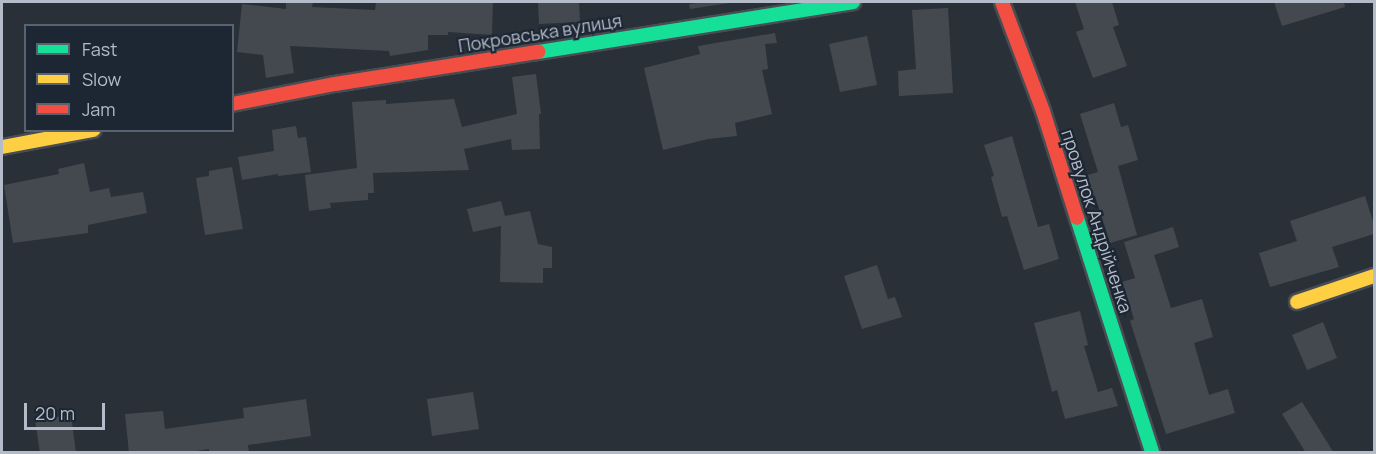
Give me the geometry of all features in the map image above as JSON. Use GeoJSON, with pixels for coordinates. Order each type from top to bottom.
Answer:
{"type":"FeatureCollection","features":[{"type":"Feature","properties":{"kind":"street","name":"Покровська вулиця"},"geometry":{"type":"LineString","coordinates":[[234,104],[347,82],[853,2]]}},
{"type":"Feature","properties":{"kind":"street","name":"провулок Андрійченка"},"geometry":{"type":"LineString","coordinates":[[1002,2],[1043,111],[1152,453]]}},
{"type":"Feature","properties":{"kind":"street"},"geometry":{"type":"LineString","coordinates":[[2,147],[82,132]]}},
{"type":"Feature","properties":{"kind":"street"},"geometry":{"type":"LineString","coordinates":[[1297,302],[1374,276]]}},
{"type":"Feature","properties":{"kind":"building"},"geometry":{"type":"Polygon","coordinates":[[[286,2],[313,2],[312,7],[375,10],[376,2],[493,2],[492,35],[448,32],[448,35],[428,35],[428,50],[390,56],[389,51],[290,46],[294,73],[266,78],[263,55],[237,52],[242,4],[286,9],[286,2]]]}},
{"type":"Feature","properties":{"kind":"building"},"geometry":{"type":"Polygon","coordinates":[[[538,2],[579,2],[580,22],[539,24],[538,2]]]}},
{"type":"Feature","properties":{"kind":"building"},"geometry":{"type":"Polygon","coordinates":[[[736,2],[690,9],[689,4],[736,2]]]}},
{"type":"Feature","properties":{"kind":"building"},"geometry":{"type":"Polygon","coordinates":[[[1075,2],[1112,2],[1119,25],[1113,27],[1127,66],[1093,78],[1076,32],[1084,29],[1075,2]]]}},
{"type":"Feature","properties":{"kind":"building"},"geometry":{"type":"Polygon","coordinates":[[[1274,2],[1344,2],[1345,7],[1282,26],[1274,2]]]}},
{"type":"Feature","properties":{"kind":"building"},"geometry":{"type":"Polygon","coordinates":[[[948,8],[953,93],[899,96],[898,71],[916,69],[912,10],[948,8]]]}},
{"type":"Feature","properties":{"kind":"building"},"geometry":{"type":"Polygon","coordinates":[[[775,33],[777,43],[765,44],[768,69],[762,70],[772,114],[735,123],[737,136],[708,139],[663,150],[644,68],[700,54],[698,46],[775,33]]]}},
{"type":"Feature","properties":{"kind":"building"},"geometry":{"type":"Polygon","coordinates":[[[867,36],[877,85],[840,92],[829,44],[867,36]]]}},
{"type":"Feature","properties":{"kind":"building"},"geometry":{"type":"Polygon","coordinates":[[[536,74],[541,114],[539,114],[540,149],[512,150],[511,139],[464,149],[469,170],[373,173],[374,193],[368,193],[368,200],[330,203],[331,208],[309,211],[305,175],[357,168],[352,102],[386,100],[386,104],[454,99],[462,127],[517,114],[512,77],[536,74]]]}},
{"type":"Feature","properties":{"kind":"building"},"geometry":{"type":"Polygon","coordinates":[[[1114,103],[1121,127],[1128,125],[1138,160],[1118,166],[1137,235],[1110,243],[1095,196],[1090,197],[1084,176],[1098,172],[1080,114],[1114,103]]]}},
{"type":"Feature","properties":{"kind":"building"},"geometry":{"type":"Polygon","coordinates":[[[296,126],[298,138],[306,137],[311,172],[278,176],[278,174],[242,180],[238,157],[274,151],[272,130],[296,126]]]}},
{"type":"Feature","properties":{"kind":"building"},"geometry":{"type":"Polygon","coordinates":[[[1012,136],[1038,227],[1049,224],[1059,259],[1024,270],[1007,216],[1002,217],[991,177],[994,176],[984,145],[1012,136]]]}},
{"type":"Feature","properties":{"kind":"building"},"geometry":{"type":"Polygon","coordinates":[[[84,163],[90,192],[109,188],[111,197],[143,192],[147,213],[88,225],[88,233],[13,243],[4,185],[59,174],[58,169],[84,163]]]}},
{"type":"Feature","properties":{"kind":"building"},"geometry":{"type":"Polygon","coordinates":[[[232,167],[243,229],[205,235],[196,178],[209,176],[209,171],[232,167]]]}},
{"type":"Feature","properties":{"kind":"building"},"geometry":{"type":"Polygon","coordinates":[[[1365,196],[1374,225],[1374,234],[1332,247],[1339,267],[1270,287],[1259,253],[1297,241],[1290,221],[1365,196]]]}},
{"type":"Feature","properties":{"kind":"building"},"geometry":{"type":"Polygon","coordinates":[[[501,201],[505,216],[530,211],[538,244],[552,247],[552,268],[543,268],[543,283],[500,282],[501,226],[473,232],[467,209],[501,201]]]}},
{"type":"Feature","properties":{"kind":"building"},"geometry":{"type":"Polygon","coordinates":[[[1173,227],[1179,247],[1154,255],[1171,308],[1202,299],[1213,337],[1194,343],[1209,395],[1228,389],[1235,413],[1166,434],[1130,321],[1134,319],[1122,282],[1135,278],[1124,242],[1173,227]]]}},
{"type":"Feature","properties":{"kind":"building"},"geometry":{"type":"Polygon","coordinates":[[[877,265],[888,299],[895,297],[902,317],[862,329],[844,276],[877,265]]]}},
{"type":"Feature","properties":{"kind":"building"},"geometry":{"type":"Polygon","coordinates":[[[1080,311],[1088,345],[1084,346],[1098,392],[1112,388],[1118,406],[1065,419],[1057,390],[1052,392],[1034,323],[1080,311]]]}},
{"type":"Feature","properties":{"kind":"building"},"geometry":{"type":"Polygon","coordinates":[[[1323,322],[1337,358],[1307,370],[1292,335],[1323,322]]]}},
{"type":"Feature","properties":{"kind":"building"},"geometry":{"type":"Polygon","coordinates":[[[473,392],[479,429],[432,436],[427,399],[473,392]]]}},
{"type":"Feature","properties":{"kind":"building"},"geometry":{"type":"Polygon","coordinates":[[[306,399],[311,436],[248,445],[249,453],[209,453],[209,449],[184,453],[129,453],[125,414],[163,411],[165,429],[244,418],[243,408],[306,399]]]}},
{"type":"Feature","properties":{"kind":"building"},"geometry":{"type":"Polygon","coordinates":[[[1302,402],[1334,453],[1306,453],[1282,414],[1302,402]]]}},
{"type":"Feature","properties":{"kind":"building"},"geometry":{"type":"Polygon","coordinates":[[[71,415],[76,453],[40,453],[35,420],[71,415]]]}},
{"type":"Feature","properties":{"kind":"traffic: fast"},"geometry":{"type":"LineString","coordinates":[[538,52],[853,2]]}},
{"type":"Feature","properties":{"kind":"traffic: fast"},"geometry":{"type":"LineString","coordinates":[[1077,218],[1152,452]]}},
{"type":"Feature","properties":{"kind":"traffic: slow"},"geometry":{"type":"LineString","coordinates":[[2,147],[82,132]]}},
{"type":"Feature","properties":{"kind":"traffic: slow"},"geometry":{"type":"LineString","coordinates":[[1297,302],[1374,276]]}},
{"type":"Feature","properties":{"kind":"traffic: jam"},"geometry":{"type":"LineString","coordinates":[[1002,2],[1043,111],[1077,218]]}},
{"type":"Feature","properties":{"kind":"traffic: jam"},"geometry":{"type":"LineString","coordinates":[[234,104],[335,84],[538,52]]}}]}
